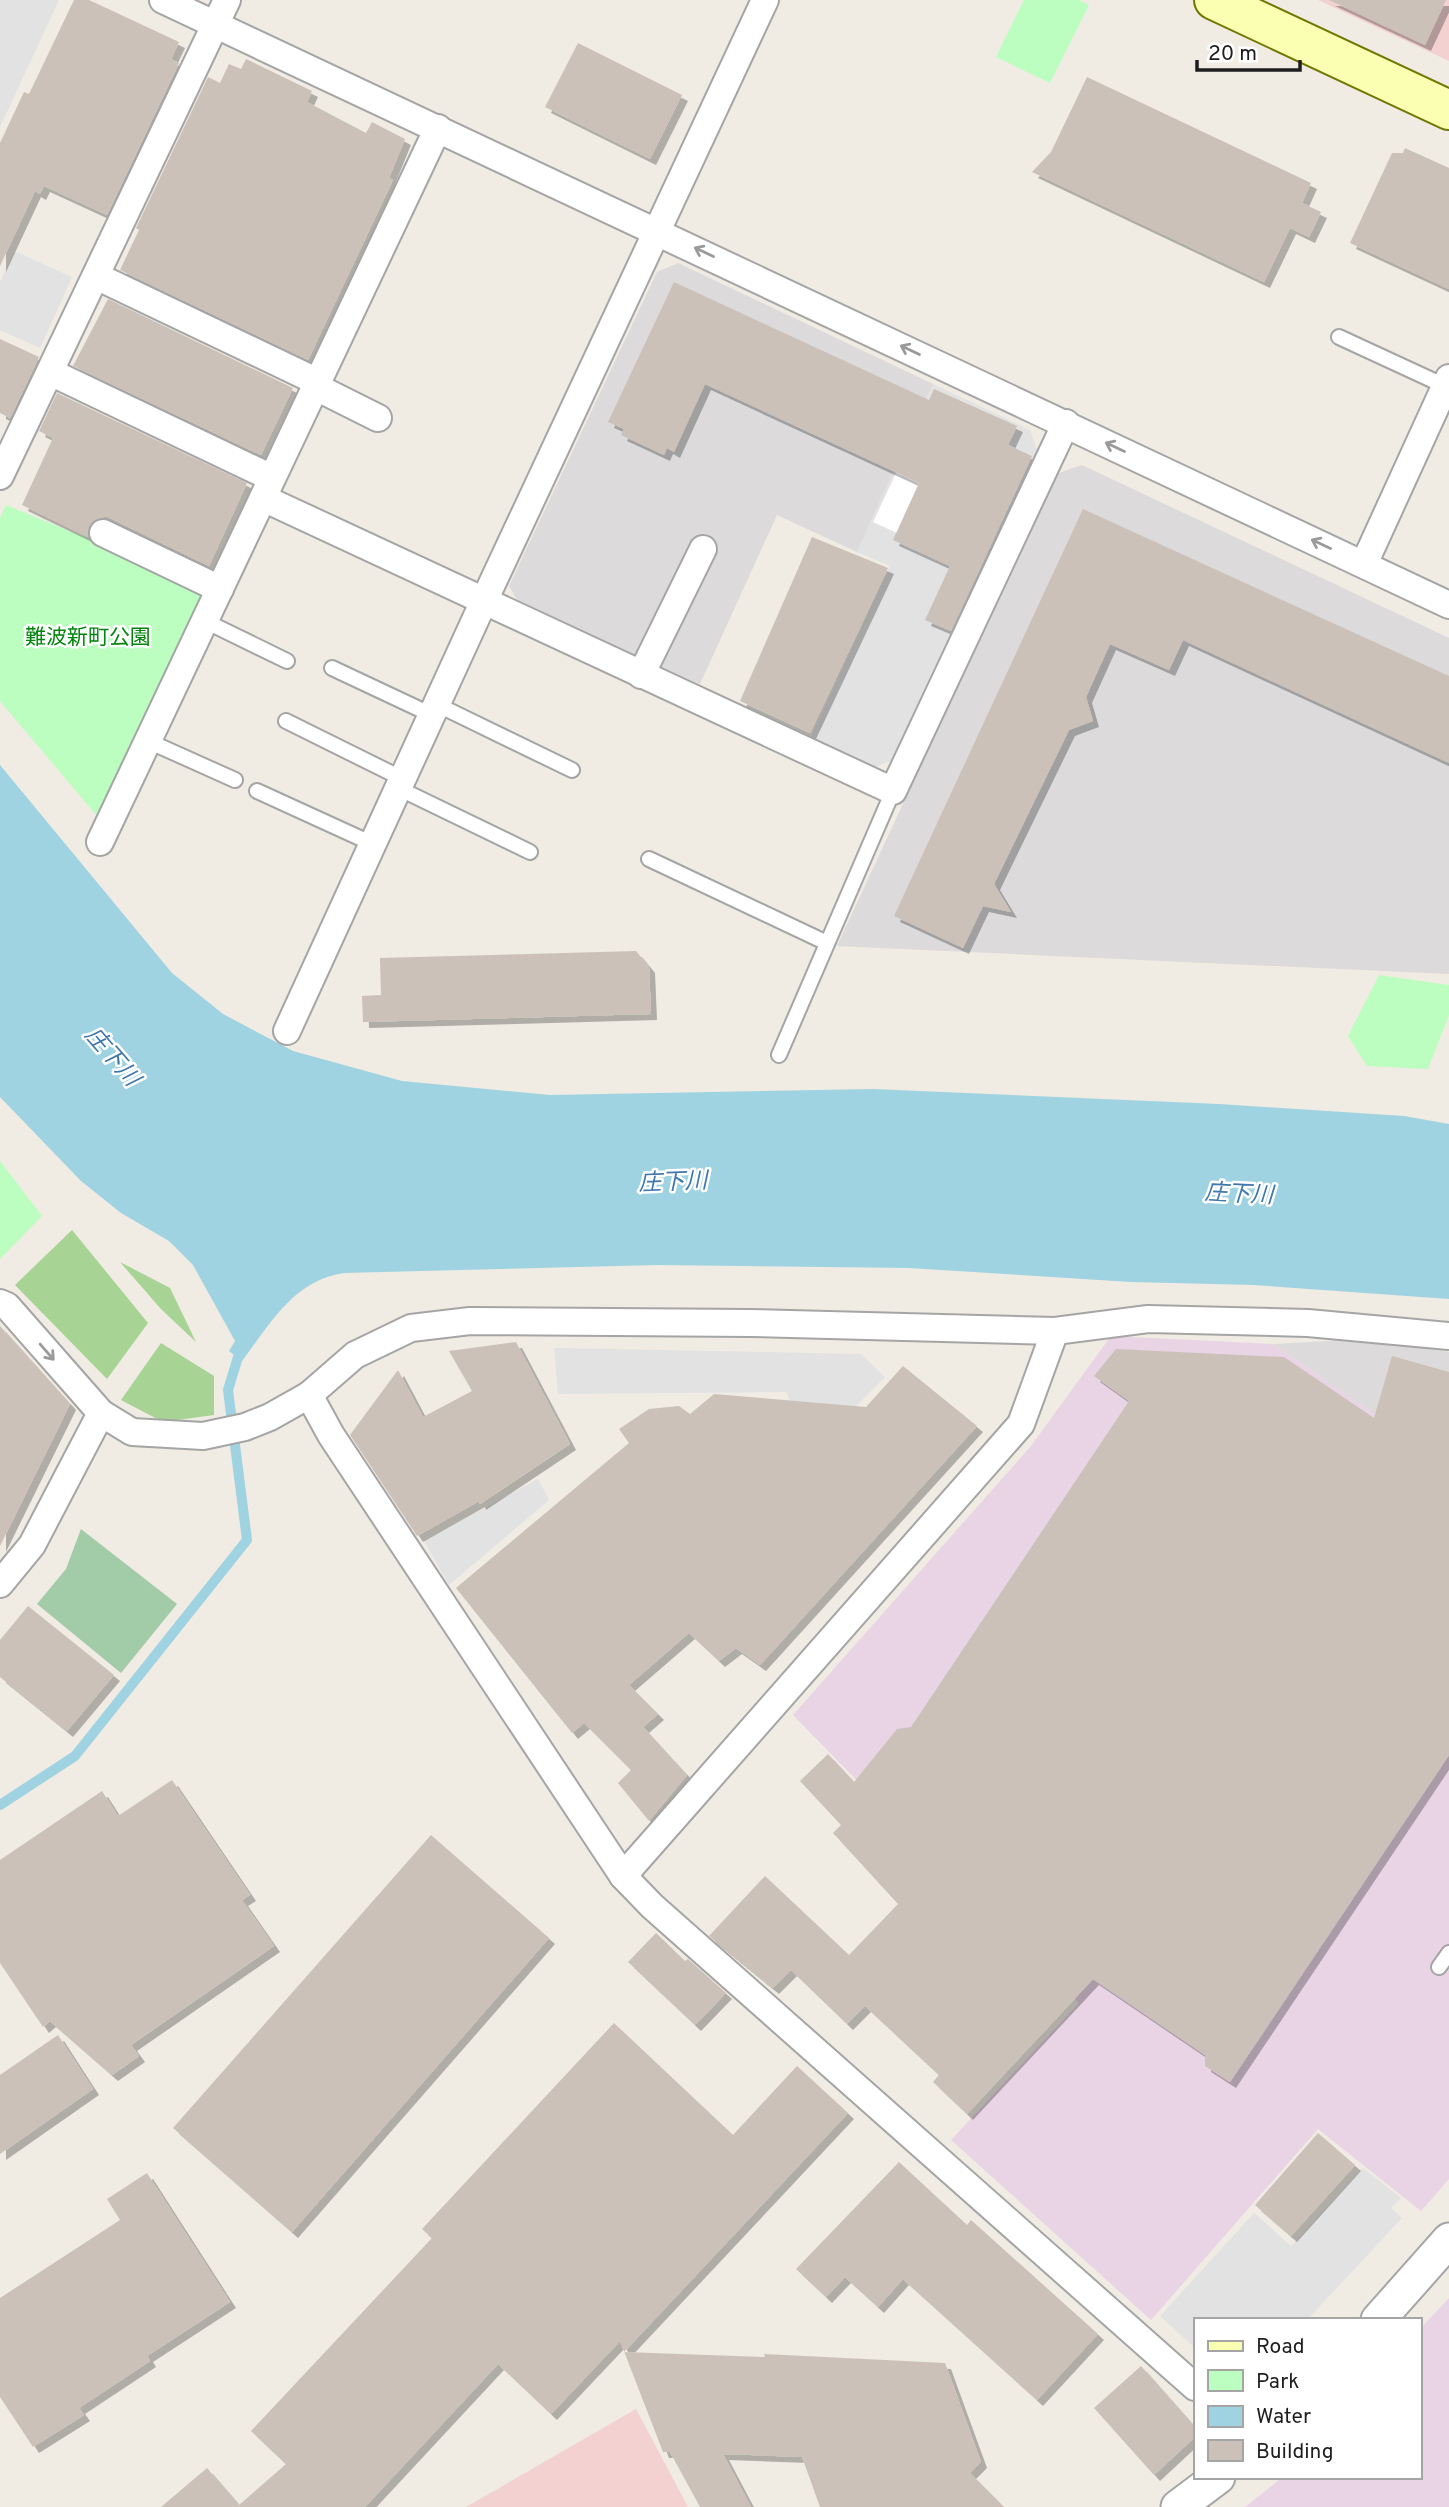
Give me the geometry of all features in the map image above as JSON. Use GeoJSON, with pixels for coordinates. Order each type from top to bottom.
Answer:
{"type":"FeatureCollection","features":[{"type":"Feature","properties":{"kind":"main road"},"geometry":{"type":"LineString","coordinates":[[1214,0],[1449,110]]}},
{"type":"Feature","properties":{"kind":"street"},"geometry":{"type":"LineString","coordinates":[[163,0],[657,230],[1449,605]]}},
{"type":"Feature","properties":{"kind":"street"},"geometry":{"type":"LineString","coordinates":[[0,476],[226,0]]}},
{"type":"Feature","properties":{"kind":"street"},"geometry":{"type":"LineString","coordinates":[[287,1031],[483,603],[765,0]]}},
{"type":"Feature","properties":{"kind":"street"},"geometry":{"type":"LineString","coordinates":[[100,842],[438,128]]}},
{"type":"Feature","properties":{"kind":"street"},"geometry":{"type":"LineString","coordinates":[[96,276],[317,384],[378,418]]}},
{"type":"Feature","properties":{"kind":"street"},"geometry":{"type":"LineString","coordinates":[[50,372],[483,603],[893,792],[1066,424]]}},
{"type":"Feature","properties":{"kind":"street"},"geometry":{"type":"LineString","coordinates":[[1364,564],[1447,382]]}},
{"type":"Feature","properties":{"kind":"street"},"geometry":{"type":"LineString","coordinates":[[103,533],[220,589]]}},
{"type":"Feature","properties":{"kind":"street"},"geometry":{"type":"LineString","coordinates":[[641,675],[703,549]]}},
{"type":"Feature","properties":{"kind":"street"},"geometry":{"type":"LineString","coordinates":[[0,1303],[7,1306],[101,1413],[132,1432],[203,1436],[245,1427],[309,1395],[355,1355],[411,1328],[470,1321],[750,1323],[1055,1331],[1148,1320],[1308,1324],[1449,1336]]}},
{"type":"Feature","properties":{"kind":"street"},"geometry":{"type":"LineString","coordinates":[[623,1876],[1021,1424],[1055,1331]]}},
{"type":"Feature","properties":{"kind":"street"},"geometry":{"type":"LineString","coordinates":[[309,1395],[331,1435],[623,1876],[652,1906],[1194,2386]]}},
{"type":"Feature","properties":{"kind":"street"},"geometry":{"type":"LineString","coordinates":[[0,1584],[32,1545],[101,1413]]}},
{"type":"Feature","properties":{"kind":"street"},"geometry":{"type":"LineString","coordinates":[[1380,2318],[1449,2240]]}},
{"type":"Feature","properties":{"kind":"street"},"geometry":{"type":"LineString","coordinates":[[1178,2507],[1215,2479]]}},
{"type":"Feature","properties":{"kind":"lane"},"geometry":{"type":"LineString","coordinates":[[1339,337],[1447,382]]}},
{"type":"Feature","properties":{"kind":"lane"},"geometry":{"type":"LineString","coordinates":[[205,621],[287,661]]}},
{"type":"Feature","properties":{"kind":"lane"},"geometry":{"type":"LineString","coordinates":[[332,668],[572,770]]}},
{"type":"Feature","properties":{"kind":"lane"},"geometry":{"type":"LineString","coordinates":[[286,721],[530,852]]}},
{"type":"Feature","properties":{"kind":"lane"},"geometry":{"type":"LineString","coordinates":[[148,741],[235,780]]}},
{"type":"Feature","properties":{"kind":"lane"},"geometry":{"type":"LineString","coordinates":[[257,791],[373,844]]}},
{"type":"Feature","properties":{"kind":"lane"},"geometry":{"type":"LineString","coordinates":[[779,1055],[893,792]]}},
{"type":"Feature","properties":{"kind":"lane"},"geometry":{"type":"LineString","coordinates":[[649,859],[827,943]]}},
{"type":"Feature","properties":{"kind":"lane"},"geometry":{"type":"LineString","coordinates":[[1439,1967],[1449,1953]]}},
{"type":"Feature","properties":{"kind":"shaded area"},"geometry":{"type":"Polygon","coordinates":[[[0,0],[59,0],[0,127],[0,0]]]}},
{"type":"Feature","properties":{"kind":"shaded area"},"geometry":{"type":"Polygon","coordinates":[[[1318,0],[1449,0],[1449,61],[1318,0]]]}},
{"type":"Feature","properties":{"kind":"shaded area"},"geometry":{"type":"Polygon","coordinates":[[[14,251],[72,277],[40,348],[0,330],[0,282],[14,251]]]}},
{"type":"Feature","properties":{"kind":"shaded area"},"geometry":{"type":"Polygon","coordinates":[[[678,263],[933,384],[857,552],[777,515],[700,684],[520,605],[509,586],[657,272],[678,263]]]}},
{"type":"Feature","properties":{"kind":"shaded area"},"geometry":{"type":"Polygon","coordinates":[[[933,384],[1030,430],[1037,450],[890,761],[873,768],[810,739],[890,566],[857,552],[933,384]]]}},
{"type":"Feature","properties":{"kind":"shaded area"},"geometry":{"type":"Polygon","coordinates":[[[1082,465],[1449,638],[1449,974],[837,946],[1056,474],[1082,465]]]}},
{"type":"Feature","properties":{"kind":"shaded area"},"geometry":{"type":"Polygon","coordinates":[[[1111,1336],[1273,1344],[1449,1466],[1449,2179],[1421,2211],[1318,2129],[1151,2320],[951,2140],[1079,2003],[1046,1974],[793,1715],[1031,1446],[1111,1336]]]}},
{"type":"Feature","properties":{"kind":"shaded area"},"geometry":{"type":"Polygon","coordinates":[[[1365,1339],[1449,1352],[1449,1466],[1273,1344],[1365,1339]]]}},
{"type":"Feature","properties":{"kind":"shaded area"},"geometry":{"type":"Polygon","coordinates":[[[554,1348],[861,1354],[885,1377],[845,1417],[797,1416],[786,1392],[558,1394],[554,1348]]]}},
{"type":"Feature","properties":{"kind":"shaded area"},"geometry":{"type":"Polygon","coordinates":[[[538,1479],[549,1500],[449,1585],[424,1541],[538,1479]]]}},
{"type":"Feature","properties":{"kind":"shaded area"},"geometry":{"type":"Polygon","coordinates":[[[1363,2168],[1401,2198],[1391,2208],[1402,2218],[1309,2318],[1194,2318],[1194,2347],[1160,2316],[1254,2213],[1291,2246],[1363,2168]]]}},
{"type":"Feature","properties":{"kind":"shaded area"},"geometry":{"type":"Polygon","coordinates":[[[1449,2298],[1449,2507],[1245,2507],[1280,2479],[1421,2479],[1421,2328],[1449,2298]]]}},
{"type":"Feature","properties":{"kind":"shaded area"},"geometry":{"type":"Polygon","coordinates":[[[636,2409],[688,2507],[466,2507],[636,2409]]]}},
{"type":"Feature","properties":{"kind":"green space"},"geometry":{"type":"Polygon","coordinates":[[[1024,0],[1079,0],[1089,5],[1050,83],[996,57],[1024,0]]]}},
{"type":"Feature","properties":{"kind":"green space","name":"難波新町公園"},"geometry":{"type":"Polygon","coordinates":[[[6,505],[208,588],[102,822],[0,701],[0,518],[6,505]]]}},
{"type":"Feature","properties":{"kind":"green space"},"geometry":{"type":"Polygon","coordinates":[[[1379,975],[1449,985],[1449,1015],[1428,1069],[1367,1066],[1348,1036],[1379,975]]]}},
{"type":"Feature","properties":{"kind":"green space"},"geometry":{"type":"Polygon","coordinates":[[[0,1161],[42,1216],[0,1259],[0,1161]]]}},
{"type":"Feature","properties":{"kind":"green space"},"geometry":{"type":"Polygon","coordinates":[[[72,1230],[148,1323],[107,1379],[15,1285],[72,1230]]]}},
{"type":"Feature","properties":{"kind":"green space"},"geometry":{"type":"Polygon","coordinates":[[[120,1262],[170,1288],[196,1342],[161,1309],[120,1262]]]}},
{"type":"Feature","properties":{"kind":"green space"},"geometry":{"type":"Polygon","coordinates":[[[161,1343],[214,1376],[214,1415],[163,1422],[121,1400],[161,1343]]]}},
{"type":"Feature","properties":{"kind":"green space"},"geometry":{"type":"Polygon","coordinates":[[[81,1529],[177,1604],[121,1673],[37,1604],[66,1569],[81,1529]]]}},
{"type":"Feature","properties":{"kind":"water","name":"庄下川"},"geometry":{"type":"Polygon","coordinates":[[[0,765],[172,973],[223,1014],[293,1051],[402,1081],[550,1095],[873,1089],[1219,1104],[1404,1116],[1449,1124],[1449,1299],[1254,1285],[1131,1282],[909,1268],[657,1265],[344,1273],[326,1277],[297,1294],[273,1319],[242,1361],[229,1351],[235,1341],[193,1265],[169,1241],[121,1213],[81,1181],[0,1097],[0,765]]]}},
{"type":"Feature","properties":{"kind":"pier"},"geometry":{"type":"Polygon","coordinates":[[[903,458],[926,468],[897,533],[873,522],[903,458]]]}},
{"type":"Feature","properties":{"kind":"building"},"geometry":{"type":"Polygon","coordinates":[[[74,0],[89,0],[179,42],[171,59],[179,63],[107,215],[44,186],[40,194],[35,191],[0,266],[0,143],[24,92],[29,94],[74,0]]]}},
{"type":"Feature","properties":{"kind":"building"},"geometry":{"type":"Polygon","coordinates":[[[1329,0],[1446,0],[1425,45],[1329,0]]]}},
{"type":"Feature","properties":{"kind":"building"},"geometry":{"type":"Polygon","coordinates":[[[578,43],[682,95],[650,159],[545,107],[578,43]]]}},
{"type":"Feature","properties":{"kind":"building"},"geometry":{"type":"Polygon","coordinates":[[[246,59],[312,91],[307,102],[366,133],[372,122],[405,139],[389,178],[393,180],[308,360],[120,270],[139,230],[136,228],[208,77],[220,83],[229,64],[241,69],[246,59]]]}},
{"type":"Feature","properties":{"kind":"building"},"geometry":{"type":"Polygon","coordinates":[[[1087,77],[1311,183],[1302,203],[1321,212],[1309,237],[1290,228],[1264,282],[1032,172],[1051,152],[1087,77]]]}},
{"type":"Feature","properties":{"kind":"building"},"geometry":{"type":"Polygon","coordinates":[[[1405,148],[1449,168],[1449,289],[1350,243],[1392,153],[1403,153],[1405,148]]]}},
{"type":"Feature","properties":{"kind":"building"},"geometry":{"type":"Polygon","coordinates":[[[674,282],[929,400],[934,389],[1017,426],[1008,445],[1032,456],[951,631],[925,620],[950,566],[893,540],[919,483],[705,384],[674,452],[667,448],[664,455],[621,435],[624,429],[608,422],[674,282]]]}},
{"type":"Feature","properties":{"kind":"building"},"geometry":{"type":"Polygon","coordinates":[[[108,299],[293,388],[261,455],[73,366],[108,299]]]}},
{"type":"Feature","properties":{"kind":"building"},"geometry":{"type":"Polygon","coordinates":[[[0,339],[39,357],[10,418],[0,413],[0,339]]]}},
{"type":"Feature","properties":{"kind":"building"},"geometry":{"type":"Polygon","coordinates":[[[57,393],[247,483],[209,566],[106,516],[95,520],[89,526],[88,537],[22,505],[53,438],[39,431],[57,393]]]}},
{"type":"Feature","properties":{"kind":"building"},"geometry":{"type":"Polygon","coordinates":[[[1083,509],[1449,676],[1449,763],[1183,640],[1169,670],[1110,644],[1086,697],[1093,721],[1069,730],[994,884],[1011,912],[983,906],[963,948],[894,916],[1083,509]]]}},
{"type":"Feature","properties":{"kind":"building"},"geometry":{"type":"Polygon","coordinates":[[[812,537],[888,568],[810,733],[740,701],[812,537]]]}},
{"type":"Feature","properties":{"kind":"building"},"geometry":{"type":"Polygon","coordinates":[[[636,951],[649,967],[651,1014],[363,1022],[362,996],[381,995],[380,958],[636,951]]]}},
{"type":"Feature","properties":{"kind":"building"},"geometry":{"type":"Polygon","coordinates":[[[0,1326],[70,1404],[0,1546],[0,1326]]]}},
{"type":"Feature","properties":{"kind":"building"},"geometry":{"type":"Polygon","coordinates":[[[516,1342],[570,1444],[480,1504],[479,1501],[417,1536],[350,1435],[398,1370],[423,1417],[472,1391],[449,1351],[516,1342]]]}},
{"type":"Feature","properties":{"kind":"building"},"geometry":{"type":"Polygon","coordinates":[[[1116,1349],[1284,1357],[1374,1418],[1392,1356],[1449,1372],[1449,1755],[1230,2082],[1205,2066],[1205,2055],[1093,1979],[967,2114],[933,2082],[939,2075],[865,2006],[847,2024],[791,1970],[773,1988],[709,1936],[765,1876],[849,1955],[898,1904],[833,1833],[841,1825],[800,1781],[828,1754],[854,1782],[897,1729],[911,1727],[1129,1401],[1094,1376],[1116,1349]]]}},
{"type":"Feature","properties":{"kind":"building"},"geometry":{"type":"Polygon","coordinates":[[[903,1366],[977,1426],[760,1665],[736,1648],[719,1661],[689,1633],[629,1685],[658,1714],[643,1727],[687,1775],[649,1821],[618,1783],[631,1770],[584,1723],[572,1733],[456,1588],[629,1443],[619,1429],[649,1409],[679,1406],[690,1414],[714,1394],[866,1407],[903,1366]]]}},
{"type":"Feature","properties":{"kind":"building"},"geometry":{"type":"Polygon","coordinates":[[[28,1606],[114,1675],[67,1731],[0,1677],[0,1640],[28,1606]]]}},
{"type":"Feature","properties":{"kind":"building"},"geometry":{"type":"Polygon","coordinates":[[[172,1780],[250,1895],[242,1900],[274,1946],[131,2045],[139,2056],[112,2075],[50,2021],[43,2027],[0,1963],[0,1860],[102,1791],[118,1816],[172,1780]]]}},
{"type":"Feature","properties":{"kind":"building"},"geometry":{"type":"Polygon","coordinates":[[[431,1835],[549,1938],[292,2232],[173,2128],[431,1835]]]}},
{"type":"Feature","properties":{"kind":"building"},"geometry":{"type":"Polygon","coordinates":[[[656,1933],[685,1961],[688,1959],[726,1993],[695,2025],[628,1962],[656,1933]]]}},
{"type":"Feature","properties":{"kind":"building"},"geometry":{"type":"Polygon","coordinates":[[[614,2023],[733,2135],[797,2066],[848,2113],[624,2352],[620,2341],[551,2414],[498,2364],[365,2507],[161,2507],[207,2468],[239,2505],[286,2464],[251,2431],[432,2238],[422,2229],[614,2023]]]}},
{"type":"Feature","properties":{"kind":"building"},"geometry":{"type":"Polygon","coordinates":[[[58,2035],[93,2089],[0,2154],[0,2075],[58,2035]]]}},
{"type":"Feature","properties":{"kind":"building"},"geometry":{"type":"Polygon","coordinates":[[[1318,2133],[1355,2165],[1291,2236],[1255,2205],[1318,2133]]]}},
{"type":"Feature","properties":{"kind":"building"},"geometry":{"type":"Polygon","coordinates":[[[899,2162],[967,2225],[971,2220],[1098,2334],[1037,2400],[903,2279],[878,2307],[845,2277],[826,2297],[796,2269],[899,2162]]]}},
{"type":"Feature","properties":{"kind":"building"},"geometry":{"type":"Polygon","coordinates":[[[147,2173],[230,2302],[147,2356],[150,2361],[79,2408],[84,2415],[33,2447],[0,2397],[0,2298],[120,2220],[107,2199],[147,2173]]]}},
{"type":"Feature","properties":{"kind":"building"},"geometry":{"type":"Polygon","coordinates":[[[624,2352],[765,2357],[764,2354],[945,2363],[981,2462],[970,2473],[1004,2507],[820,2507],[802,2457],[723,2454],[751,2507],[700,2507],[670,2452],[663,2452],[624,2352]]]}},
{"type":"Feature","properties":{"kind":"building"},"geometry":{"type":"Polygon","coordinates":[[[1141,2366],[1194,2426],[1194,2438],[1154,2475],[1094,2408],[1141,2366]]]}},
{"type":"Feature","properties":{"kind":"waterway"},"geometry":{"type":"LineString","coordinates":[[0,1805],[75,1756],[247,1540],[228,1390],[242,1344]]}}]}
